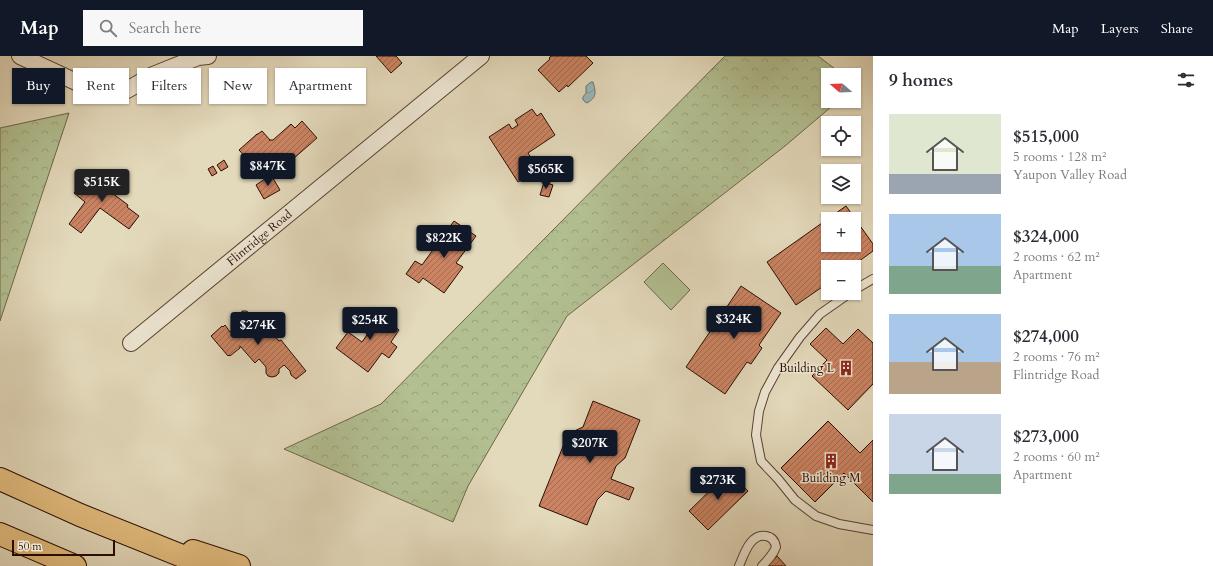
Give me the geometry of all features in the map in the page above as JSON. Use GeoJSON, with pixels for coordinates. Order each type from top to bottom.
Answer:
{"type":"FeatureCollection","features":[{"type":"Feature","properties":{"kind":"highway"},"geometry":{"type":"LineString","coordinates":[[0,479],[80,515],[207,566]]}},
{"type":"Feature","properties":{"kind":"highway"},"geometry":{"type":"LineString","coordinates":[[80,515],[239,566]]}},
{"type":"Feature","properties":{"kind":"highway"},"geometry":{"type":"LineString","coordinates":[[0,534],[75,566]]}},
{"type":"Feature","properties":{"kind":"street"},"geometry":{"type":"LineString","coordinates":[[20,56],[100,93],[127,90],[153,75],[198,57],[208,56]]}},
{"type":"Feature","properties":{"kind":"street","name":"Flintridge Road"},"geometry":{"type":"LineString","coordinates":[[131,343],[481,56]]}},
{"type":"Feature","properties":{"kind":"lane"},"geometry":{"type":"LineString","coordinates":[[861,286],[873,279]]}},
{"type":"Feature","properties":{"kind":"lane"},"geometry":{"type":"LineString","coordinates":[[840,300],[820,314],[800,337],[778,368],[765,392],[758,411],[756,435],[761,461],[795,500],[816,516],[839,524],[873,530]]}},
{"type":"Feature","properties":{"kind":"lane"},"geometry":{"type":"LineString","coordinates":[[739,566],[748,547],[754,539],[759,536],[765,536],[774,540],[776,547],[771,556],[762,566]]}},
{"type":"Feature","properties":{"kind":"green space"},"geometry":{"type":"Polygon","coordinates":[[[725,56],[818,56],[834,68],[821,68],[821,108],[830,108],[785,146],[567,316],[468,486],[453,522],[284,449],[381,404],[725,56]]]}},
{"type":"Feature","properties":{"kind":"green space"},"geometry":{"type":"Polygon","coordinates":[[[69,113],[0,321],[0,128],[69,113]]]}},
{"type":"Feature","properties":{"kind":"green space"},"geometry":{"type":"Polygon","coordinates":[[[663,263],[690,290],[671,310],[644,282],[663,263]]]}},
{"type":"Feature","properties":{"kind":"water"},"geometry":{"type":"Polygon","coordinates":[[[593,82],[595,94],[593,99],[587,103],[583,100],[583,98],[586,93],[586,86],[593,82]]]}},
{"type":"Feature","properties":{"kind":"building"},"geometry":{"type":"Polygon","coordinates":[[[376,56],[396,56],[402,63],[391,73],[376,56]]]}},
{"type":"Feature","properties":{"kind":"building"},"geometry":{"type":"Polygon","coordinates":[[[551,56],[586,56],[593,63],[568,87],[567,85],[559,92],[538,70],[550,59],[549,58],[551,56]]]}},
{"type":"Feature","properties":{"kind":"building"},"geometry":{"type":"Polygon","coordinates":[[[532,109],[537,116],[541,113],[555,135],[528,153],[538,169],[518,182],[489,137],[509,124],[512,129],[518,125],[515,120],[532,109]]]}},
{"type":"Feature","properties":{"kind":"building"},"geometry":{"type":"Polygon","coordinates":[[[302,121],[317,138],[293,159],[291,157],[273,173],[259,156],[251,163],[239,150],[262,131],[270,140],[273,140],[291,124],[295,128],[302,121]]]}},
{"type":"Feature","properties":{"kind":"building"},"geometry":{"type":"Polygon","coordinates":[[[224,160],[228,167],[221,171],[217,165],[224,160]]]}},
{"type":"Feature","properties":{"kind":"building"},"geometry":{"type":"Polygon","coordinates":[[[213,166],[217,173],[212,176],[208,169],[213,166]]]}},
{"type":"Feature","properties":{"kind":"building"},"geometry":{"type":"Polygon","coordinates":[[[109,171],[122,180],[112,193],[128,205],[127,207],[139,216],[129,229],[100,208],[81,233],[69,224],[85,202],[74,193],[83,181],[93,188],[105,172],[108,174],[109,171]]]}},
{"type":"Feature","properties":{"kind":"building"},"geometry":{"type":"Polygon","coordinates":[[[271,175],[280,190],[264,199],[256,185],[271,175]]]}},
{"type":"Feature","properties":{"kind":"building"},"geometry":{"type":"Polygon","coordinates":[[[544,182],[553,185],[549,197],[540,195],[544,182]]]}},
{"type":"Feature","properties":{"kind":"building"},"geometry":{"type":"Polygon","coordinates":[[[846,206],[850,212],[838,212],[846,206]]]}},
{"type":"Feature","properties":{"kind":"building"},"geometry":{"type":"Polygon","coordinates":[[[454,221],[476,236],[456,263],[463,267],[444,293],[423,278],[419,283],[406,274],[415,261],[422,265],[454,221]]]}},
{"type":"Feature","properties":{"kind":"building"},"geometry":{"type":"Polygon","coordinates":[[[821,224],[821,252],[861,252],[861,227],[873,244],[873,251],[861,260],[821,260],[821,288],[796,305],[767,262],[821,224]]]}},
{"type":"Feature","properties":{"kind":"building"},"geometry":{"type":"Polygon","coordinates":[[[741,286],[781,313],[759,345],[762,348],[751,364],[747,362],[725,394],[686,367],[741,286]]]}},
{"type":"Feature","properties":{"kind":"building"},"geometry":{"type":"Polygon","coordinates":[[[370,307],[399,330],[391,342],[397,347],[389,358],[382,353],[368,372],[336,348],[348,332],[362,342],[371,329],[360,321],[370,307]]]}},
{"type":"Feature","properties":{"kind":"building"},"geometry":{"type":"Polygon","coordinates":[[[242,311],[248,312],[251,318],[257,315],[265,324],[264,325],[267,329],[268,328],[279,341],[281,340],[306,371],[296,379],[284,365],[279,369],[279,373],[276,376],[272,377],[268,376],[266,373],[266,367],[259,359],[255,363],[240,346],[240,348],[228,356],[211,336],[225,325],[230,332],[239,324],[242,328],[243,327],[241,325],[244,322],[248,325],[241,317],[242,311]]]}},
{"type":"Feature","properties":{"kind":"building","name":"Building L"},"geometry":{"type":"Polygon","coordinates":[[[826,328],[843,344],[858,329],[873,343],[873,384],[848,410],[812,376],[827,360],[810,344],[826,328]]]}},
{"type":"Feature","properties":{"kind":"building"},"geometry":{"type":"Polygon","coordinates":[[[593,401],[640,420],[625,458],[616,466],[611,479],[634,488],[629,500],[606,491],[597,500],[587,525],[539,506],[568,434],[583,427],[593,401]]]}},
{"type":"Feature","properties":{"kind":"building","name":"Building M"},"geometry":{"type":"Polygon","coordinates":[[[828,421],[860,453],[873,440],[873,502],[844,473],[815,502],[781,468],[828,421]]]}},
{"type":"Feature","properties":{"kind":"building"},"geometry":{"type":"Polygon","coordinates":[[[729,472],[748,491],[708,530],[689,511],[729,472]]]}},
{"type":"Feature","properties":{"kind":"building"},"geometry":{"type":"Polygon","coordinates":[[[777,556],[786,566],[766,566],[777,556]]]}},
{"type":"Feature","properties":{"kind":"place","name":"Building L"},"geometry":{"type":"Point","coordinates":[846,368]}},
{"type":"Feature","properties":{"kind":"place","name":"Building M"},"geometry":{"type":"Point","coordinates":[831,461]}}]}
